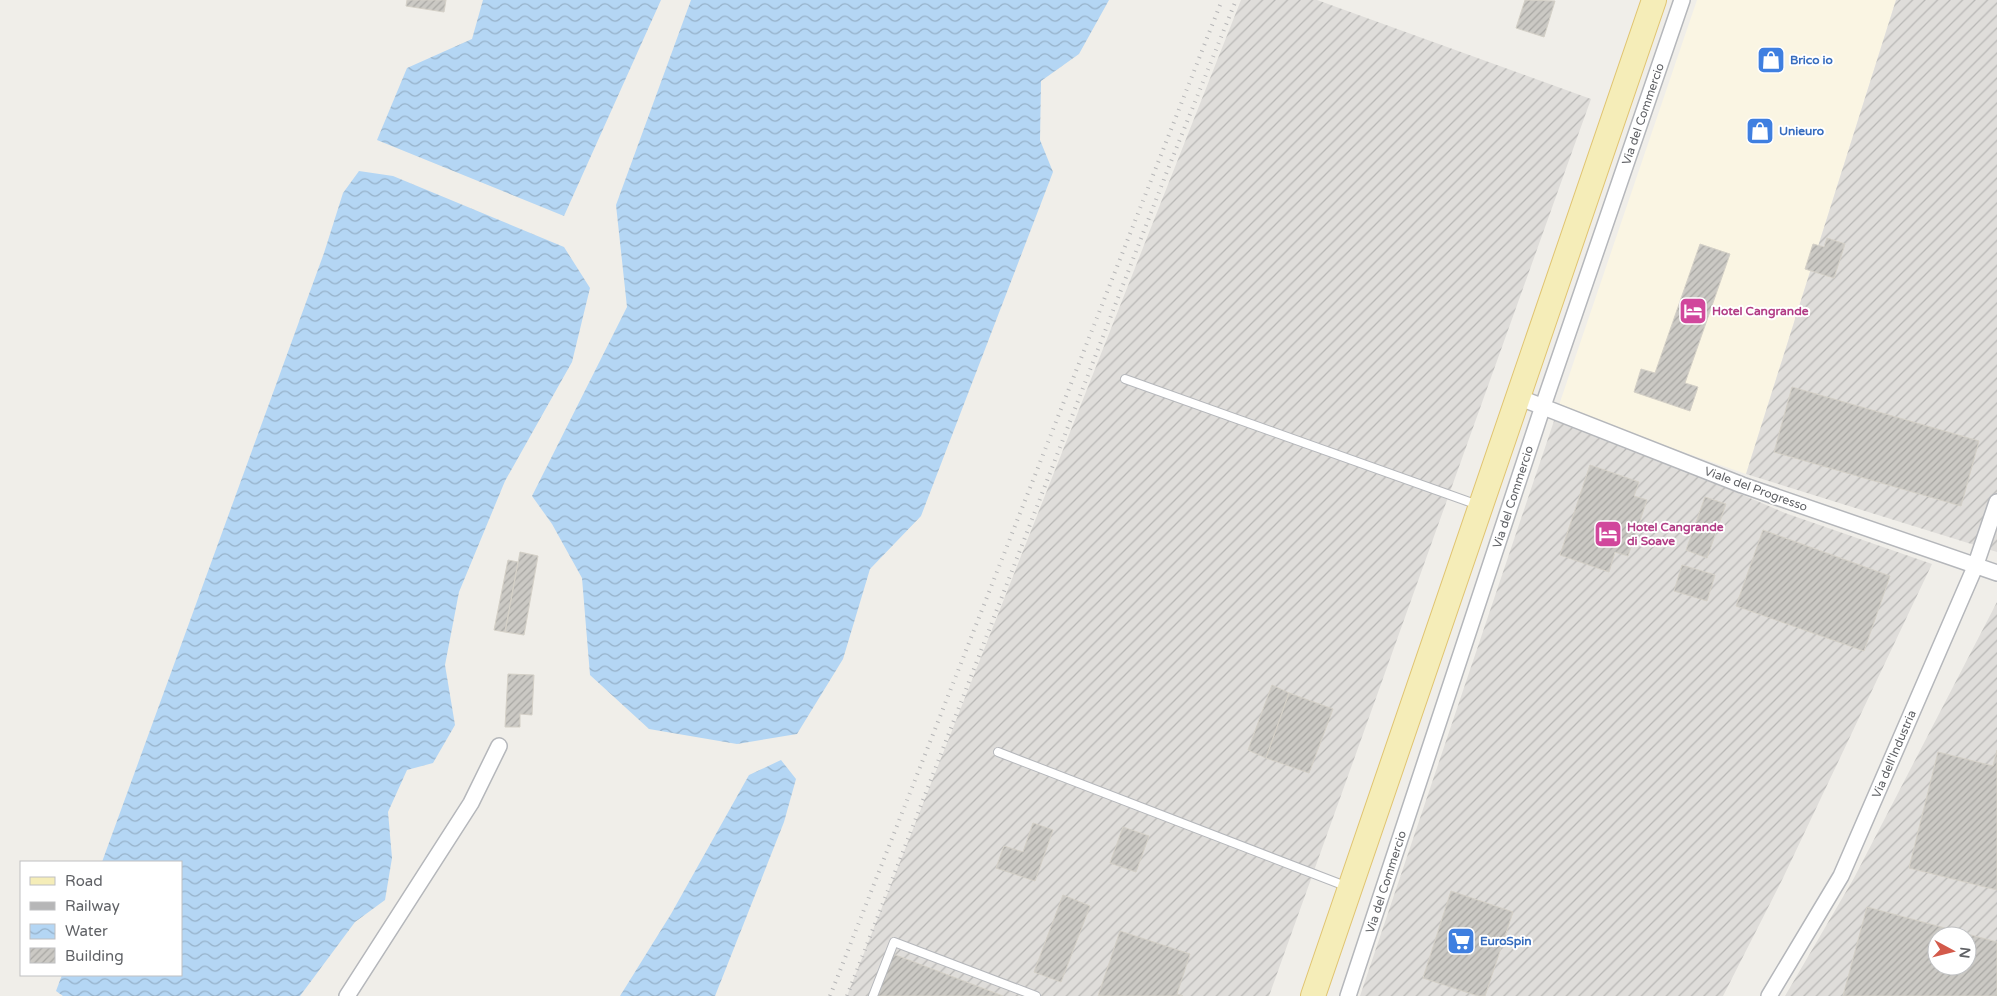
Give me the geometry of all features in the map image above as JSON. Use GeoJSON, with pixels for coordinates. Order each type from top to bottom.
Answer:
{"type":"FeatureCollection","features":[{"type":"Feature","properties":{"kind":"main road"},"geometry":{"type":"LineString","coordinates":[[1313,996],[1348,887],[1654,0]]}},
{"type":"Feature","properties":{"kind":"street","name":"Via del Commercio"},"geometry":{"type":"LineString","coordinates":[[1348,996],[1543,406],[1682,0]]}},
{"type":"Feature","properties":{"kind":"street","name":"Viale del Progresso"},"geometry":{"type":"LineString","coordinates":[[1518,397],[1742,486],[1975,568],[1997,573]]}},
{"type":"Feature","properties":{"kind":"street","name":"Via dell'Industria"},"geometry":{"type":"LineString","coordinates":[[1769,996],[1841,876],[1975,568],[1997,502]]}},
{"type":"Feature","properties":{"kind":"street"},"geometry":{"type":"LineString","coordinates":[[347,996],[471,803],[499,746]]}},
{"type":"Feature","properties":{"kind":"lane"},"geometry":{"type":"LineString","coordinates":[[1125,379],[1480,506]]}},
{"type":"Feature","properties":{"kind":"lane"},"geometry":{"type":"LineString","coordinates":[[998,752],[1348,887]]}},
{"type":"Feature","properties":{"kind":"lane"},"geometry":{"type":"LineString","coordinates":[[872,996],[894,942],[1036,996]]}},
{"type":"Feature","properties":{"kind":"shaded area"},"geometry":{"type":"Polygon","coordinates":[[[1241,0],[1317,0],[1591,99],[1269,996],[847,996],[1241,0]]]}},
{"type":"Feature","properties":{"kind":"shaded area"},"geometry":{"type":"Polygon","coordinates":[[[1697,0],[1896,0],[1746,474],[1558,408],[1697,0]]]}},
{"type":"Feature","properties":{"kind":"shaded area"},"geometry":{"type":"Polygon","coordinates":[[[1896,0],[1997,0],[1997,552],[1746,474],[1896,0]]]}},
{"type":"Feature","properties":{"kind":"shaded area"},"geometry":{"type":"Polygon","coordinates":[[[1556,415],[1785,513],[1932,564],[1783,878],[1723,996],[1360,996],[1556,415]]]}},
{"type":"Feature","properties":{"kind":"shaded area"},"geometry":{"type":"Polygon","coordinates":[[[1997,602],[1997,996],[1785,996],[1854,878],[1997,602]]]}},
{"type":"Feature","properties":{"kind":"water"},"geometry":{"type":"Polygon","coordinates":[[[483,0],[661,0],[564,216],[377,140],[407,68],[472,39],[483,0]]]}},
{"type":"Feature","properties":{"kind":"water"},"geometry":{"type":"Polygon","coordinates":[[[691,0],[1109,0],[1079,54],[1041,81],[1040,140],[1053,172],[921,516],[870,569],[843,659],[797,734],[737,744],[649,729],[590,675],[582,578],[552,524],[532,496],[627,307],[616,205],[691,0]]]}},
{"type":"Feature","properties":{"kind":"water"},"geometry":{"type":"Polygon","coordinates":[[[359,171],[393,176],[564,247],[590,288],[572,362],[505,481],[459,592],[445,665],[455,725],[433,763],[407,770],[388,812],[392,858],[385,900],[355,922],[300,996],[63,996],[56,991],[62,976],[182,976],[182,861],[102,861],[324,253],[343,193],[359,171]]]}},
{"type":"Feature","properties":{"kind":"water"},"geometry":{"type":"Polygon","coordinates":[[[781,760],[796,779],[784,822],[715,996],[620,996],[671,914],[749,775],[781,760]]]}},
{"type":"Feature","properties":{"kind":"building"},"geometry":{"type":"Polygon","coordinates":[[[407,0],[446,0],[444,12],[406,6],[407,0]]]}},
{"type":"Feature","properties":{"kind":"building"},"geometry":{"type":"Polygon","coordinates":[[[1525,0],[1555,1],[1544,37],[1516,28],[1525,0]]]}},
{"type":"Feature","properties":{"kind":"building"},"geometry":{"type":"Polygon","coordinates":[[[1827,238],[1845,244],[1834,278],[1805,269],[1813,244],[1824,247],[1827,238]]]}},
{"type":"Feature","properties":{"kind":"building","name":"Hotel Cangrande"},"geometry":{"type":"Polygon","coordinates":[[[1700,244],[1730,254],[1685,383],[1698,387],[1690,411],[1634,392],[1641,369],[1655,373],[1700,244]]]}},
{"type":"Feature","properties":{"kind":"building"},"geometry":{"type":"Polygon","coordinates":[[[1792,387],[1979,441],[1961,506],[1774,452],[1792,387]]]}},
{"type":"Feature","properties":{"kind":"building"},"geometry":{"type":"Polygon","coordinates":[[[1590,465],[1639,482],[1634,496],[1647,500],[1628,556],[1615,552],[1609,572],[1560,555],[1590,465]]]}},
{"type":"Feature","properties":{"kind":"building"},"geometry":{"type":"Polygon","coordinates":[[[1705,497],[1726,504],[1707,558],[1686,550],[1705,497]]]}},
{"type":"Feature","properties":{"kind":"building"},"geometry":{"type":"Polygon","coordinates":[[[1763,530],[1890,576],[1864,651],[1736,606],[1763,530]]]}},
{"type":"Feature","properties":{"kind":"building"},"geometry":{"type":"Polygon","coordinates":[[[520,552],[538,556],[524,635],[505,632],[520,552]]]}},
{"type":"Feature","properties":{"kind":"building"},"geometry":{"type":"Polygon","coordinates":[[[508,560],[518,562],[505,632],[494,630],[508,560]]]}},
{"type":"Feature","properties":{"kind":"building"},"geometry":{"type":"Polygon","coordinates":[[[1682,565],[1715,575],[1707,601],[1674,591],[1682,565]]]}},
{"type":"Feature","properties":{"kind":"building"},"geometry":{"type":"Polygon","coordinates":[[[508,674],[534,675],[532,715],[520,714],[520,727],[505,727],[508,674]]]}},
{"type":"Feature","properties":{"kind":"building"},"geometry":{"type":"Polygon","coordinates":[[[1272,685],[1289,693],[1266,758],[1248,750],[1272,685]]]}},
{"type":"Feature","properties":{"kind":"building"},"geometry":{"type":"Polygon","coordinates":[[[1289,693],[1333,709],[1309,773],[1266,758],[1289,693]]]}},
{"type":"Feature","properties":{"kind":"building"},"geometry":{"type":"Polygon","coordinates":[[[1997,750],[1997,890],[1909,868],[1938,752],[1993,766],[1997,750]]]}},
{"type":"Feature","properties":{"kind":"building"},"geometry":{"type":"Polygon","coordinates":[[[1033,823],[1053,830],[1035,881],[996,868],[1004,846],[1023,852],[1033,823]]]}},
{"type":"Feature","properties":{"kind":"building"},"geometry":{"type":"Polygon","coordinates":[[[1123,827],[1149,836],[1136,872],[1110,863],[1123,827]]]}},
{"type":"Feature","properties":{"kind":"building"},"geometry":{"type":"Polygon","coordinates":[[[1451,891],[1513,912],[1485,996],[1478,996],[1423,978],[1451,891]]]}},
{"type":"Feature","properties":{"kind":"building"},"geometry":{"type":"Polygon","coordinates":[[[1063,895],[1090,906],[1061,982],[1034,972],[1063,895]]]}},
{"type":"Feature","properties":{"kind":"building"},"geometry":{"type":"Polygon","coordinates":[[[1867,907],[1938,926],[1927,926],[1927,976],[1977,976],[1977,937],[1997,942],[1997,996],[1843,996],[1867,907]]]}},
{"type":"Feature","properties":{"kind":"building"},"geometry":{"type":"Polygon","coordinates":[[[1120,931],[1190,954],[1177,994],[1183,996],[1098,996],[1120,931]]]}},
{"type":"Feature","properties":{"kind":"building"},"geometry":{"type":"Polygon","coordinates":[[[893,954],[1003,996],[877,996],[893,954]]]}},
{"type":"Feature","properties":{"kind":"railway"},"geometry":{"type":"LineString","coordinates":[[830,996],[1222,0]]}},
{"type":"Feature","properties":{"kind":"railway"},"geometry":{"type":"LineString","coordinates":[[847,996],[1168,169],[1236,0]]}},
{"type":"Feature","properties":{"kind":"place","name":"Brico io"},"geometry":{"type":"Point","coordinates":[1771,60]}},
{"type":"Feature","properties":{"kind":"place","name":"Unieuro"},"geometry":{"type":"Point","coordinates":[1760,131]}},
{"type":"Feature","properties":{"kind":"place","name":"Hotel Cangrande"},"geometry":{"type":"Point","coordinates":[1693,311]}},
{"type":"Feature","properties":{"kind":"place","name":"Hotel Cangrande di Soave"},"geometry":{"type":"Point","coordinates":[1608,534]}},
{"type":"Feature","properties":{"kind":"place","name":"EuroSpin"},"geometry":{"type":"Point","coordinates":[1461,941]}}]}
